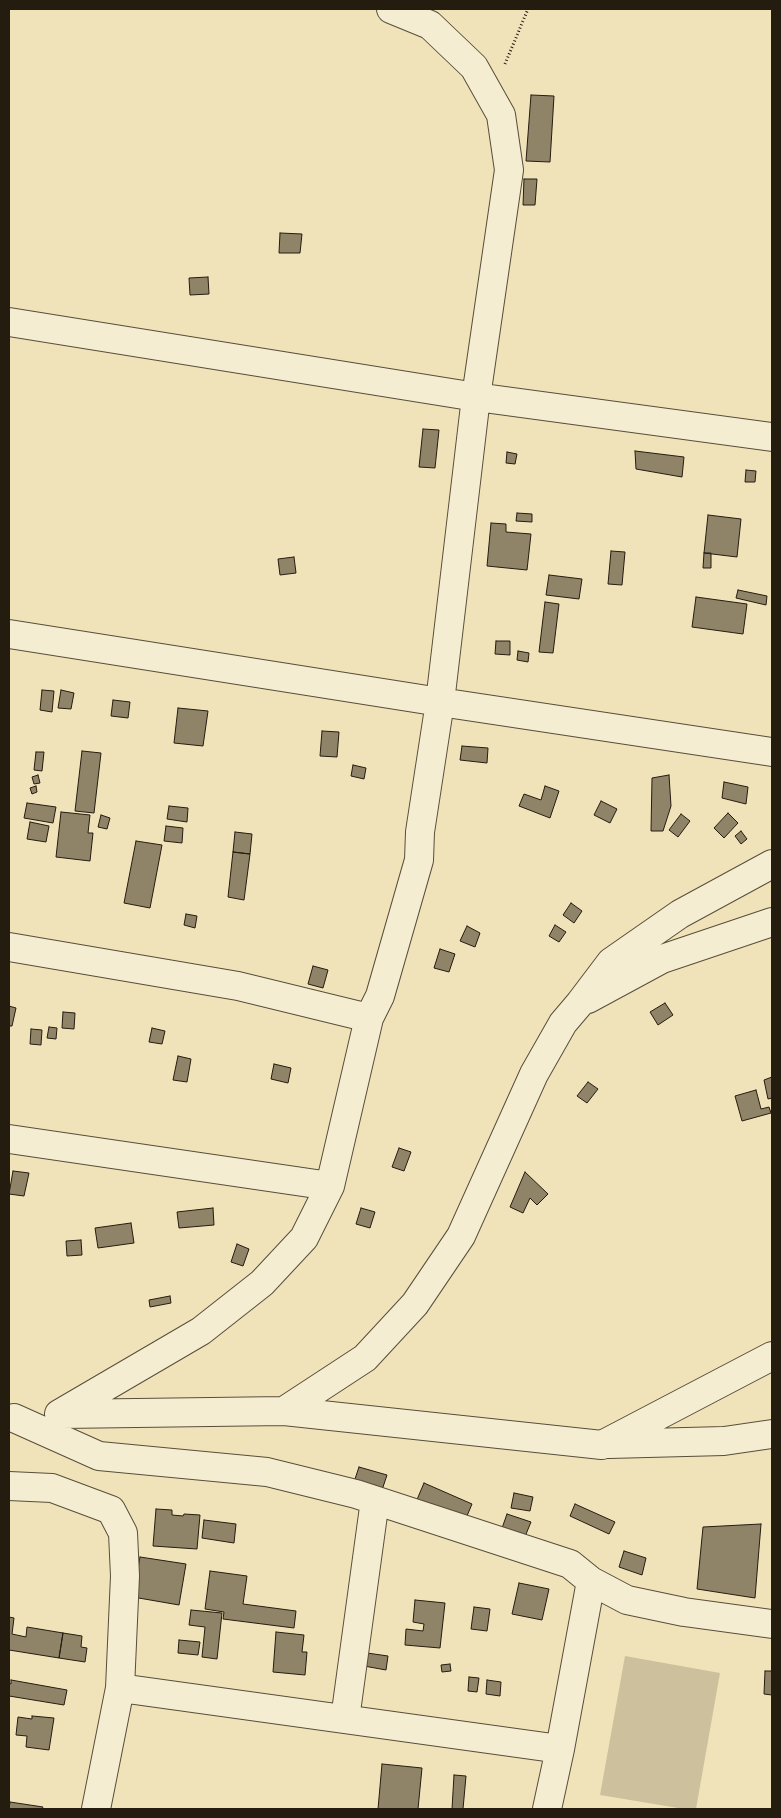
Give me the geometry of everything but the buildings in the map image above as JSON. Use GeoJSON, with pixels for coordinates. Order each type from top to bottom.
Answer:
{"type":"FeatureCollection","features":[{"type":"Feature","properties":{"kind":"street"},"geometry":{"type":"LineString","coordinates":[[59,1414],[201,1331],[262,1283],[304,1238],[330,1186],[369,1018],[380,996],[419,860],[420,832],[440,702],[476,397],[509,170],[501,115],[474,67],[430,25],[391,9]]}},
{"type":"Feature","properties":{"kind":"street"},"geometry":{"type":"LineString","coordinates":[[9,322],[476,397],[772,437]]}},
{"type":"Feature","properties":{"kind":"street"},"geometry":{"type":"LineString","coordinates":[[9,634],[772,752]]}},
{"type":"Feature","properties":{"kind":"street"},"geometry":{"type":"LineString","coordinates":[[284,1410],[365,1358],[415,1304],[461,1236],[534,1074],[563,1023],[611,962],[680,914],[772,864]]}},
{"type":"Feature","properties":{"kind":"street"},"geometry":{"type":"LineString","coordinates":[[580,1003],[662,959],[772,922]]}},
{"type":"Feature","properties":{"kind":"street"},"geometry":{"type":"LineString","coordinates":[[9,947],[238,986],[369,1018]]}},
{"type":"Feature","properties":{"kind":"street"},"geometry":{"type":"LineString","coordinates":[[9,1139],[330,1186]]}},
{"type":"Feature","properties":{"kind":"street"},"geometry":{"type":"LineString","coordinates":[[602,1445],[772,1356]]}},
{"type":"Feature","properties":{"kind":"street"},"geometry":{"type":"LineString","coordinates":[[12,1418],[59,1414],[284,1410],[602,1445],[724,1440],[772,1434]]}},
{"type":"Feature","properties":{"kind":"street"},"geometry":{"type":"LineString","coordinates":[[12,1418],[98,1456],[267,1472],[375,1500],[570,1564],[591,1581],[627,1600],[684,1612],[772,1624]]}},
{"type":"Feature","properties":{"kind":"street"},"geometry":{"type":"LineString","coordinates":[[9,1486],[52,1488],[111,1510],[123,1533],[125,1576],[120,1688],[96,1809]]}},
{"type":"Feature","properties":{"kind":"street"},"geometry":{"type":"LineString","coordinates":[[345,1719],[375,1500]]}},
{"type":"Feature","properties":{"kind":"street"},"geometry":{"type":"LineString","coordinates":[[547,1809],[591,1581]]}},
{"type":"Feature","properties":{"kind":"street"},"geometry":{"type":"LineString","coordinates":[[120,1688],[560,1749]]}},
{"type":"Feature","properties":{"kind":"path"},"geometry":{"type":"LineString","coordinates":[[491,98],[528,9]]}},
{"type":"Feature","properties":{"kind":"shaded area"},"geometry":{"type":"Polygon","coordinates":[[[625,1656],[720,1673],[696,1809],[684,1809],[600,1795],[625,1656]]]}}]}
